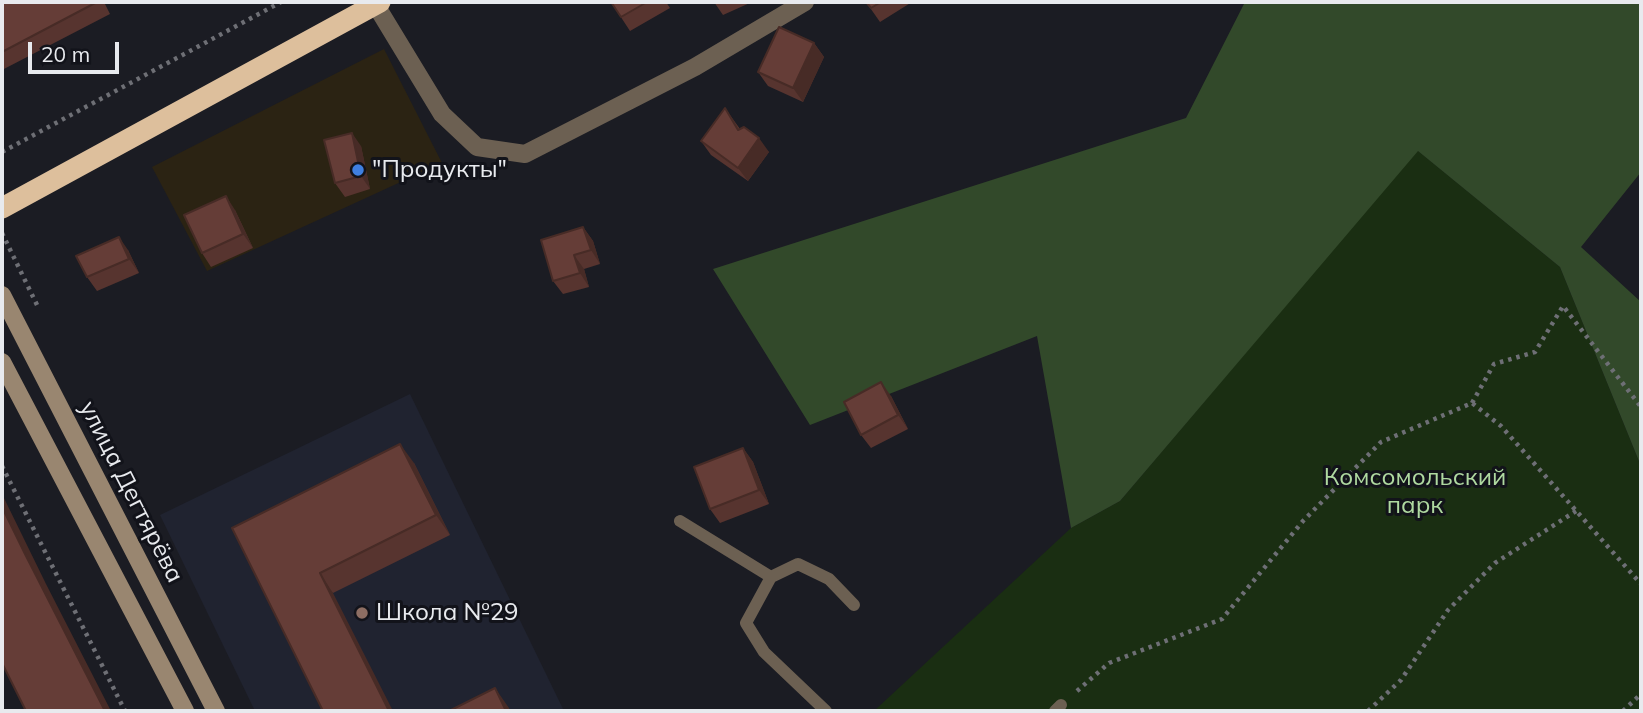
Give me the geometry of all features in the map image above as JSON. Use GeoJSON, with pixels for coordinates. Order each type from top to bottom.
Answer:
{"type":"FeatureCollection","features":[{"type":"Feature","properties":{"kind":"highway"},"geometry":{"type":"LineString","coordinates":[[2,208],[376,2]]}},
{"type":"Feature","properties":{"kind":"street"},"geometry":{"type":"LineString","coordinates":[[376,2],[442,114],[477,147],[524,154],[695,67],[805,2]]}},
{"type":"Feature","properties":{"kind":"street","name":"улица Дегтярёва"},"geometry":{"type":"LineString","coordinates":[[2,295],[216,711]]}},
{"type":"Feature","properties":{"kind":"street"},"geometry":{"type":"LineString","coordinates":[[2,362],[185,711]]}},
{"type":"Feature","properties":{"kind":"lane"},"geometry":{"type":"LineString","coordinates":[[680,521],[771,577]]}},
{"type":"Feature","properties":{"kind":"lane"},"geometry":{"type":"LineString","coordinates":[[826,711],[764,652],[746,623],[771,577],[799,564],[829,579],[854,606]]}},
{"type":"Feature","properties":{"kind":"path"},"geometry":{"type":"LineString","coordinates":[[2,152],[281,2]]}},
{"type":"Feature","properties":{"kind":"path"},"geometry":{"type":"LineString","coordinates":[[1058,708],[1109,663],[1222,619],[1303,521],[1381,442],[1472,403],[1494,364],[1535,352],[1563,306],[1641,407]]}},
{"type":"Feature","properties":{"kind":"path"},"geometry":{"type":"LineString","coordinates":[[1472,403],[1501,426],[1641,583]]}},
{"type":"Feature","properties":{"kind":"path"},"geometry":{"type":"LineString","coordinates":[[2,466],[125,711]]}},
{"type":"Feature","properties":{"kind":"path"},"geometry":{"type":"LineString","coordinates":[[1368,711],[1401,680],[1448,610],[1495,563],[1576,511]]}},
{"type":"Feature","properties":{"kind":"path"},"geometry":{"type":"LineString","coordinates":[[1623,711],[1641,694]]}},
{"type":"Feature","properties":{"kind":"shaded area"},"geometry":{"type":"Polygon","coordinates":[[[384,49],[442,163],[207,271],[152,167],[384,49]]]}},
{"type":"Feature","properties":{"kind":"shaded area","name":"Школа №29"},"geometry":{"type":"Polygon","coordinates":[[[410,394],[564,711],[255,711],[160,515],[410,394]]]}},
{"type":"Feature","properties":{"kind":"green space"},"geometry":{"type":"Polygon","coordinates":[[[1245,2],[1641,2],[1641,172],[1581,247],[1641,302],[1641,466],[1560,267],[1418,151],[1120,501],[1071,528],[1037,336],[810,425],[713,269],[1186,118],[1245,2]]]}},
{"type":"Feature","properties":{"kind":"green space","name":"Комсомольский парк"},"geometry":{"type":"Polygon","coordinates":[[[1417,150],[1560,267],[1641,466],[1641,711],[874,711],[1071,528],[1120,501],[1417,150]]]}},
{"type":"Feature","properties":{"kind":"building"},"geometry":{"type":"Polygon","coordinates":[[[2,2],[97,2],[2,52],[2,2]]]}},
{"type":"Feature","properties":{"kind":"building"},"geometry":{"type":"Polygon","coordinates":[[[611,2],[647,2],[621,17],[611,2]]]}},
{"type":"Feature","properties":{"kind":"building"},"geometry":{"type":"Polygon","coordinates":[[[866,2],[881,2],[871,8],[866,2]]]}},
{"type":"Feature","properties":{"kind":"building"},"geometry":{"type":"Polygon","coordinates":[[[779,27],[814,43],[793,88],[758,72],[779,27]]]}},
{"type":"Feature","properties":{"kind":"building"},"geometry":{"type":"Polygon","coordinates":[[[725,108],[738,130],[744,127],[759,138],[738,168],[701,141],[725,108]]]}},
{"type":"Feature","properties":{"kind":"building"},"geometry":{"type":"Polygon","coordinates":[[[352,133],[361,176],[335,183],[324,140],[352,133]]]}},
{"type":"Feature","properties":{"kind":"building"},"geometry":{"type":"Polygon","coordinates":[[[226,196],[243,234],[202,253],[184,215],[226,196]]]}},
{"type":"Feature","properties":{"kind":"building"},"geometry":{"type":"Polygon","coordinates":[[[583,227],[591,250],[574,255],[580,273],[553,281],[541,240],[583,227]]]}},
{"type":"Feature","properties":{"kind":"building"},"geometry":{"type":"Polygon","coordinates":[[[119,237],[129,259],[87,277],[76,256],[119,237]]]}},
{"type":"Feature","properties":{"kind":"building"},"geometry":{"type":"Polygon","coordinates":[[[881,382],[898,415],[861,435],[844,402],[881,382]]]}},
{"type":"Feature","properties":{"kind":"building"},"geometry":{"type":"Polygon","coordinates":[[[400,444],[436,515],[320,573],[389,711],[323,711],[232,528],[400,444]]]}},
{"type":"Feature","properties":{"kind":"building"},"geometry":{"type":"Polygon","coordinates":[[[743,448],[759,490],[710,509],[694,467],[743,448]]]}},
{"type":"Feature","properties":{"kind":"building"},"geometry":{"type":"Polygon","coordinates":[[[2,507],[105,711],[26,711],[2,663],[2,507]]]}},
{"type":"Feature","properties":{"kind":"building"},"geometry":{"type":"Polygon","coordinates":[[[495,688],[506,711],[449,711],[495,688]]]}},
{"type":"Feature","properties":{"kind":"place","name":"\"Продукты\""},"geometry":{"type":"Point","coordinates":[358,170]}},
{"type":"Feature","properties":{"kind":"place","name":"Школа №29"},"geometry":{"type":"Point","coordinates":[362,613]}}]}
